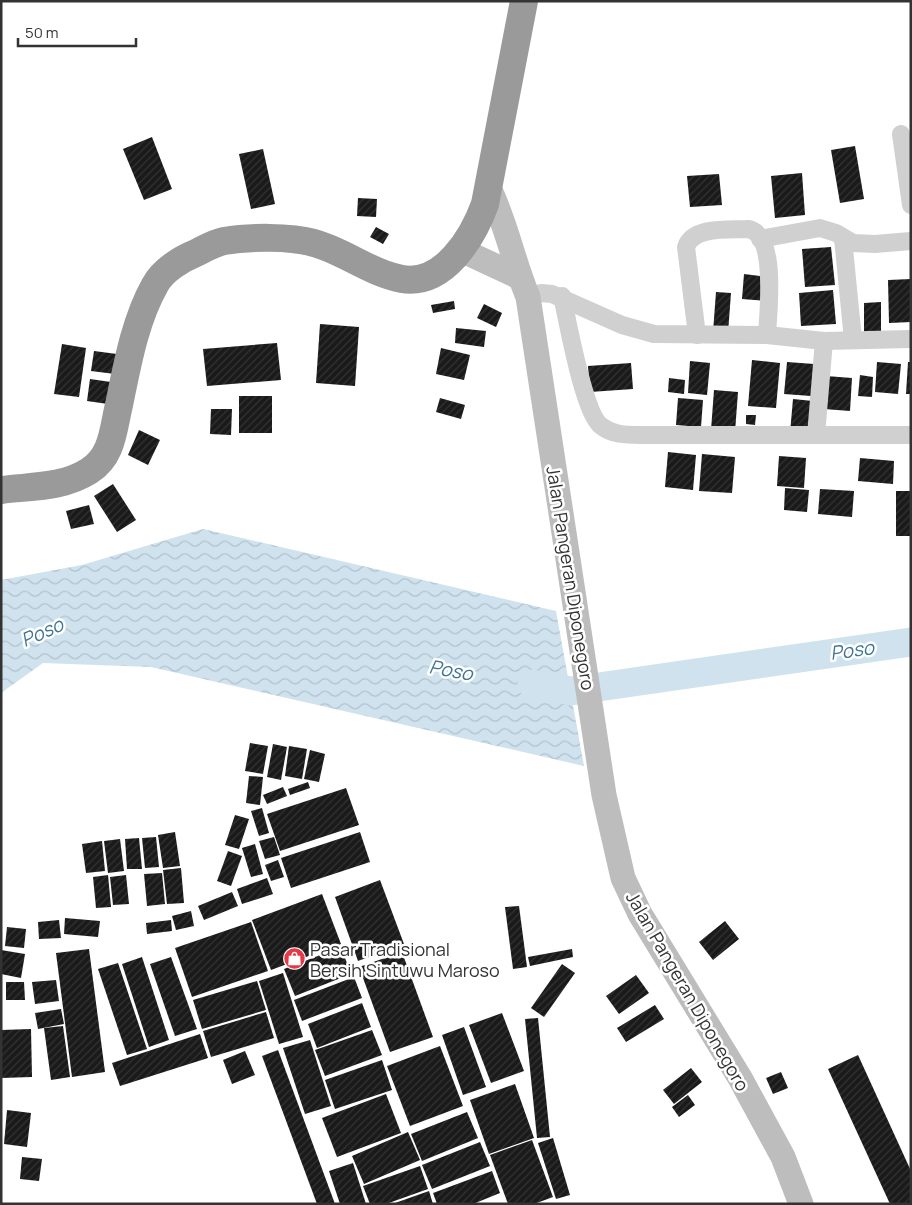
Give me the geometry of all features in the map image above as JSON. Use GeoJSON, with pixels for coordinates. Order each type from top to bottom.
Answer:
{"type":"FeatureCollection","features":[{"type":"Feature","properties":{"kind":"highway"},"geometry":{"type":"LineString","coordinates":[[1,490],[56,485],[90,471],[100,462],[112,443],[119,405],[138,328],[155,284],[166,271],[192,254],[223,241],[292,239],[315,243],[376,270],[403,279],[424,276],[453,259],[461,250],[480,218],[489,188],[524,1]]}},
{"type":"Feature","properties":{"kind":"street"},"geometry":{"type":"LineString","coordinates":[[901,134],[909,179],[911,206]]}},
{"type":"Feature","properties":{"kind":"street","name":"Jalan Pangeran Diponegoro"},"geometry":{"type":"LineString","coordinates":[[489,188],[500,212],[524,287],[604,795],[623,878],[631,898],[740,1078],[782,1157],[801,1204]]}},
{"type":"Feature","properties":{"kind":"street"},"geometry":{"type":"LineString","coordinates":[[760,239],[820,228],[836,233],[853,243],[911,242]]}},
{"type":"Feature","properties":{"kind":"street"},"geometry":{"type":"LineString","coordinates":[[697,335],[686,247],[688,240],[698,234],[748,229],[755,231],[767,252],[769,268],[767,335]]}},
{"type":"Feature","properties":{"kind":"street"},"geometry":{"type":"LineString","coordinates":[[843,238],[853,340]]}},
{"type":"Feature","properties":{"kind":"street"},"geometry":{"type":"LineString","coordinates":[[461,250],[524,287],[541,293],[562,296],[587,311],[622,325],[654,334],[767,335],[824,341],[911,339]]}},
{"type":"Feature","properties":{"kind":"street"},"geometry":{"type":"LineString","coordinates":[[562,296],[578,372],[596,422],[608,431],[632,435],[911,435]]}},
{"type":"Feature","properties":{"kind":"street"},"geometry":{"type":"LineString","coordinates":[[816,435],[824,341]]}},
{"type":"Feature","properties":{"kind":"water"},"geometry":{"type":"Polygon","coordinates":[[[203,529],[556,611],[584,766],[151,667],[43,663],[1,693],[1,580],[82,565],[203,529]]]}},
{"type":"Feature","properties":{"kind":"building"},"geometry":{"type":"Polygon","coordinates":[[[152,137],[172,189],[144,200],[123,149],[152,137]]]}},
{"type":"Feature","properties":{"kind":"building"},"geometry":{"type":"Polygon","coordinates":[[[855,146],[864,199],[840,203],[831,150],[855,146]]]}},
{"type":"Feature","properties":{"kind":"building"},"geometry":{"type":"Polygon","coordinates":[[[263,149],[275,204],[251,209],[239,154],[263,149]]]}},
{"type":"Feature","properties":{"kind":"building"},"geometry":{"type":"Polygon","coordinates":[[[802,173],[805,215],[775,218],[771,176],[802,173]]]}},
{"type":"Feature","properties":{"kind":"building"},"geometry":{"type":"Polygon","coordinates":[[[719,174],[722,205],[690,207],[687,176],[719,174]]]}},
{"type":"Feature","properties":{"kind":"building"},"geometry":{"type":"Polygon","coordinates":[[[358,198],[377,199],[376,217],[357,216],[358,198]]]}},
{"type":"Feature","properties":{"kind":"building"},"geometry":{"type":"Polygon","coordinates":[[[376,227],[389,234],[383,244],[370,237],[376,227]]]}},
{"type":"Feature","properties":{"kind":"building"},"geometry":{"type":"Polygon","coordinates":[[[831,247],[835,285],[805,287],[802,249],[831,247]]]}},
{"type":"Feature","properties":{"kind":"building"},"geometry":{"type":"Polygon","coordinates":[[[744,274],[768,277],[766,301],[742,299],[744,274]]]}},
{"type":"Feature","properties":{"kind":"building"},"geometry":{"type":"Polygon","coordinates":[[[911,279],[911,322],[889,323],[888,280],[911,279]]]}},
{"type":"Feature","properties":{"kind":"building"},"geometry":{"type":"Polygon","coordinates":[[[833,290],[836,324],[801,326],[799,293],[833,290]]]}},
{"type":"Feature","properties":{"kind":"building"},"geometry":{"type":"Polygon","coordinates":[[[716,292],[731,293],[728,333],[713,332],[716,292]]]}},
{"type":"Feature","properties":{"kind":"building"},"geometry":{"type":"Polygon","coordinates":[[[454,301],[455,309],[433,313],[431,305],[454,301]]]}},
{"type":"Feature","properties":{"kind":"building"},"geometry":{"type":"Polygon","coordinates":[[[881,302],[881,335],[864,335],[864,303],[881,302]]]}},
{"type":"Feature","properties":{"kind":"building"},"geometry":{"type":"Polygon","coordinates":[[[484,304],[502,313],[496,327],[477,318],[484,304]]]}},
{"type":"Feature","properties":{"kind":"building"},"geometry":{"type":"Polygon","coordinates":[[[320,324],[359,327],[355,386],[316,383],[320,324]]]}},
{"type":"Feature","properties":{"kind":"building"},"geometry":{"type":"Polygon","coordinates":[[[456,328],[486,331],[484,347],[455,343],[456,328]]]}},
{"type":"Feature","properties":{"kind":"building"},"geometry":{"type":"Polygon","coordinates":[[[277,343],[281,380],[207,386],[203,349],[277,343]]]}},
{"type":"Feature","properties":{"kind":"building"},"geometry":{"type":"Polygon","coordinates":[[[62,344],[86,348],[79,397],[54,394],[62,344]]]}},
{"type":"Feature","properties":{"kind":"building"},"geometry":{"type":"Polygon","coordinates":[[[441,348],[470,355],[464,380],[436,374],[441,348]]]}},
{"type":"Feature","properties":{"kind":"building"},"geometry":{"type":"Polygon","coordinates":[[[94,351],[117,354],[115,374],[91,371],[94,351]]]}},
{"type":"Feature","properties":{"kind":"building"},"geometry":{"type":"Polygon","coordinates":[[[752,360],[780,363],[776,408],[748,406],[752,360]]]}},
{"type":"Feature","properties":{"kind":"building"},"geometry":{"type":"Polygon","coordinates":[[[690,361],[710,363],[707,395],[688,393],[690,361]]]}},
{"type":"Feature","properties":{"kind":"building"},"geometry":{"type":"Polygon","coordinates":[[[787,362],[814,364],[811,396],[784,394],[787,362]]]}},
{"type":"Feature","properties":{"kind":"building"},"geometry":{"type":"Polygon","coordinates":[[[877,362],[901,364],[898,394],[875,392],[877,362]]]}},
{"type":"Feature","properties":{"kind":"building"},"geometry":{"type":"Polygon","coordinates":[[[908,362],[911,362],[911,394],[906,394],[908,362]]]}},
{"type":"Feature","properties":{"kind":"building"},"geometry":{"type":"Polygon","coordinates":[[[631,363],[633,389],[590,392],[588,366],[631,363]]]}},
{"type":"Feature","properties":{"kind":"building"},"geometry":{"type":"Polygon","coordinates":[[[860,375],[873,377],[872,397],[858,396],[860,375]]]}},
{"type":"Feature","properties":{"kind":"building"},"geometry":{"type":"Polygon","coordinates":[[[826,376],[852,378],[850,411],[824,409],[826,376]]]}},
{"type":"Feature","properties":{"kind":"building"},"geometry":{"type":"Polygon","coordinates":[[[669,378],[685,380],[684,394],[668,392],[669,378]]]}},
{"type":"Feature","properties":{"kind":"building"},"geometry":{"type":"Polygon","coordinates":[[[90,379],[118,383],[115,405],[87,401],[90,379]]]}},
{"type":"Feature","properties":{"kind":"building"},"geometry":{"type":"Polygon","coordinates":[[[714,390],[738,392],[735,432],[711,430],[714,390]]]}},
{"type":"Feature","properties":{"kind":"building"},"geometry":{"type":"Polygon","coordinates":[[[239,396],[272,396],[272,433],[239,433],[239,396]]]}},
{"type":"Feature","properties":{"kind":"building"},"geometry":{"type":"Polygon","coordinates":[[[440,398],[465,405],[461,419],[436,412],[440,398]]]}},
{"type":"Feature","properties":{"kind":"building"},"geometry":{"type":"Polygon","coordinates":[[[678,398],[703,400],[701,427],[676,425],[678,398]]]}},
{"type":"Feature","properties":{"kind":"building"},"geometry":{"type":"Polygon","coordinates":[[[793,399],[813,401],[810,434],[790,433],[793,399]]]}},
{"type":"Feature","properties":{"kind":"building"},"geometry":{"type":"Polygon","coordinates":[[[211,409],[232,409],[231,435],[210,434],[211,409]]]}},
{"type":"Feature","properties":{"kind":"building"},"geometry":{"type":"Polygon","coordinates":[[[746,415],[756,415],[755,425],[746,424],[746,415]]]}},
{"type":"Feature","properties":{"kind":"building"},"geometry":{"type":"Polygon","coordinates":[[[139,430],[160,440],[148,465],[128,455],[139,430]]]}},
{"type":"Feature","properties":{"kind":"building"},"geometry":{"type":"Polygon","coordinates":[[[668,452],[696,455],[693,490],[665,487],[668,452]]]}},
{"type":"Feature","properties":{"kind":"building"},"geometry":{"type":"Polygon","coordinates":[[[702,454],[735,457],[732,493],[699,491],[702,454]]]}},
{"type":"Feature","properties":{"kind":"building"},"geometry":{"type":"Polygon","coordinates":[[[779,456],[806,458],[804,488],[777,486],[779,456]]]}},
{"type":"Feature","properties":{"kind":"building"},"geometry":{"type":"Polygon","coordinates":[[[860,458],[894,461],[893,484],[858,481],[860,458]]]}},
{"type":"Feature","properties":{"kind":"building"},"geometry":{"type":"Polygon","coordinates":[[[113,484],[136,520],[117,532],[94,496],[113,484]]]}},
{"type":"Feature","properties":{"kind":"building"},"geometry":{"type":"Polygon","coordinates":[[[785,488],[809,490],[807,512],[784,510],[785,488]]]}},
{"type":"Feature","properties":{"kind":"building"},"geometry":{"type":"Polygon","coordinates":[[[820,489],[854,491],[852,517],[818,514],[820,489]]]}},
{"type":"Feature","properties":{"kind":"building"},"geometry":{"type":"Polygon","coordinates":[[[896,491],[911,491],[911,536],[896,536],[896,491]]]}},
{"type":"Feature","properties":{"kind":"building"},"geometry":{"type":"Polygon","coordinates":[[[89,505],[94,524],[71,529],[66,511],[89,505]]]}},
{"type":"Feature","properties":{"kind":"building"},"geometry":{"type":"Polygon","coordinates":[[[250,743],[268,746],[263,774],[245,771],[250,743]]]}},
{"type":"Feature","properties":{"kind":"building"},"geometry":{"type":"Polygon","coordinates":[[[273,744],[287,747],[281,780],[267,777],[273,744]]]}},
{"type":"Feature","properties":{"kind":"building"},"geometry":{"type":"Polygon","coordinates":[[[289,746],[307,749],[302,779],[285,776],[289,746]]]}},
{"type":"Feature","properties":{"kind":"building"},"geometry":{"type":"Polygon","coordinates":[[[310,750],[325,754],[319,782],[304,779],[310,750]]]}},
{"type":"Feature","properties":{"kind":"building"},"geometry":{"type":"Polygon","coordinates":[[[249,776],[263,777],[260,805],[246,803],[249,776]]]}},
{"type":"Feature","properties":{"kind":"building"},"geometry":{"type":"Polygon","coordinates":[[[308,782],[310,788],[290,795],[288,789],[308,782]]]}},
{"type":"Feature","properties":{"kind":"building"},"geometry":{"type":"Polygon","coordinates":[[[283,787],[287,796],[267,804],[263,795],[283,787]]]}},
{"type":"Feature","properties":{"kind":"building"},"geometry":{"type":"Polygon","coordinates":[[[346,788],[359,825],[280,851],[267,814],[346,788]]]}},
{"type":"Feature","properties":{"kind":"building"},"geometry":{"type":"Polygon","coordinates":[[[262,808],[269,833],[259,836],[251,811],[262,808]]]}},
{"type":"Feature","properties":{"kind":"building"},"geometry":{"type":"Polygon","coordinates":[[[235,815],[249,819],[239,849],[225,845],[235,815]]]}},
{"type":"Feature","properties":{"kind":"building"},"geometry":{"type":"Polygon","coordinates":[[[175,832],[180,866],[163,868],[158,835],[175,832]]]}},
{"type":"Feature","properties":{"kind":"building"},"geometry":{"type":"Polygon","coordinates":[[[360,832],[370,862],[291,888],[281,858],[360,832]]]}},
{"type":"Feature","properties":{"kind":"building"},"geometry":{"type":"Polygon","coordinates":[[[156,837],[159,867],[145,868],[142,838],[156,837]]]}},
{"type":"Feature","properties":{"kind":"building"},"geometry":{"type":"Polygon","coordinates":[[[274,837],[280,855],[265,859],[259,841],[274,837]]]}},
{"type":"Feature","properties":{"kind":"building"},"geometry":{"type":"Polygon","coordinates":[[[139,838],[142,869],[127,869],[125,839],[139,838]]]}},
{"type":"Feature","properties":{"kind":"building"},"geometry":{"type":"Polygon","coordinates":[[[120,839],[124,871],[108,873],[104,841],[120,839]]]}},
{"type":"Feature","properties":{"kind":"building"},"geometry":{"type":"Polygon","coordinates":[[[102,841],[105,871],[86,873],[82,844],[102,841]]]}},
{"type":"Feature","properties":{"kind":"building"},"geometry":{"type":"Polygon","coordinates":[[[255,844],[263,874],[251,877],[242,848],[255,844]]]}},
{"type":"Feature","properties":{"kind":"building"},"geometry":{"type":"Polygon","coordinates":[[[228,851],[242,856],[231,886],[217,881],[228,851]]]}},
{"type":"Feature","properties":{"kind":"building"},"geometry":{"type":"Polygon","coordinates":[[[278,860],[284,877],[271,881],[265,865],[278,860]]]}},
{"type":"Feature","properties":{"kind":"building"},"geometry":{"type":"Polygon","coordinates":[[[181,868],[184,903],[167,904],[163,870],[181,868]]]}},
{"type":"Feature","properties":{"kind":"building"},"geometry":{"type":"Polygon","coordinates":[[[162,873],[165,904],[147,906],[144,874],[162,873]]]}},
{"type":"Feature","properties":{"kind":"building"},"geometry":{"type":"Polygon","coordinates":[[[108,875],[111,907],[96,908],[93,877],[108,875]]]}},
{"type":"Feature","properties":{"kind":"building"},"geometry":{"type":"Polygon","coordinates":[[[126,875],[129,904],[113,905],[110,877],[126,875]]]}},
{"type":"Feature","properties":{"kind":"building"},"geometry":{"type":"Polygon","coordinates":[[[267,878],[273,894],[242,904],[237,889],[267,878]]]}},
{"type":"Feature","properties":{"kind":"building"},"geometry":{"type":"Polygon","coordinates":[[[380,880],[404,944],[358,961],[335,897],[380,880]]]}},
{"type":"Feature","properties":{"kind":"building"},"geometry":{"type":"Polygon","coordinates":[[[232,892],[238,906],[204,920],[198,906],[232,892]]]}},
{"type":"Feature","properties":{"kind":"building"},"geometry":{"type":"Polygon","coordinates":[[[322,894],[341,944],[271,970],[252,920],[322,894]]]}},
{"type":"Feature","properties":{"kind":"building"},"geometry":{"type":"Polygon","coordinates":[[[519,906],[527,967],[513,969],[505,907],[519,906]]]}},
{"type":"Feature","properties":{"kind":"building"},"geometry":{"type":"Polygon","coordinates":[[[191,911],[194,926],[176,930],[172,916],[191,911]]]}},
{"type":"Feature","properties":{"kind":"building"},"geometry":{"type":"Polygon","coordinates":[[[65,918],[100,921],[98,937],[64,934],[65,918]]]}},
{"type":"Feature","properties":{"kind":"building"},"geometry":{"type":"Polygon","coordinates":[[[59,920],[61,938],[39,939],[38,922],[59,920]]]}},
{"type":"Feature","properties":{"kind":"building"},"geometry":{"type":"Polygon","coordinates":[[[171,920],[172,931],[147,934],[146,923],[171,920]]]}},
{"type":"Feature","properties":{"kind":"building"},"geometry":{"type":"Polygon","coordinates":[[[725,921],[739,939],[713,960],[699,942],[725,921]]]}},
{"type":"Feature","properties":{"kind":"building"},"geometry":{"type":"Polygon","coordinates":[[[251,922],[268,971],[192,997],[175,948],[251,922]]]}},
{"type":"Feature","properties":{"kind":"building"},"geometry":{"type":"Polygon","coordinates":[[[7,927],[26,929],[24,948],[5,946],[7,927]]]}},
{"type":"Feature","properties":{"kind":"building"},"geometry":{"type":"Polygon","coordinates":[[[341,947],[351,974],[295,996],[284,969],[341,947]]]}},
{"type":"Feature","properties":{"kind":"building"},"geometry":{"type":"Polygon","coordinates":[[[89,949],[105,1072],[72,1077],[56,953],[89,949]]]}},
{"type":"Feature","properties":{"kind":"building"},"geometry":{"type":"Polygon","coordinates":[[[572,949],[573,957],[530,966],[528,957],[572,949]]]}},
{"type":"Feature","properties":{"kind":"building"},"geometry":{"type":"Polygon","coordinates":[[[1,950],[25,954],[21,978],[1,974],[1,950]]]}},
{"type":"Feature","properties":{"kind":"building"},"geometry":{"type":"Polygon","coordinates":[[[402,952],[433,1037],[390,1052],[359,967],[402,952]]]}},
{"type":"Feature","properties":{"kind":"building"},"geometry":{"type":"Polygon","coordinates":[[[142,957],[169,1040],[149,1047],[122,964],[142,957]]]}},
{"type":"Feature","properties":{"kind":"building"},"geometry":{"type":"Polygon","coordinates":[[[171,957],[197,1029],[175,1036],[150,964],[171,957]]]}},
{"type":"Feature","properties":{"kind":"building"},"geometry":{"type":"Polygon","coordinates":[[[118,963],[147,1049],[127,1055],[98,969],[118,963]]]}},
{"type":"Feature","properties":{"kind":"building"},"geometry":{"type":"Polygon","coordinates":[[[562,964],[575,973],[544,1017],[531,1008],[562,964]]]}},
{"type":"Feature","properties":{"kind":"building"},"geometry":{"type":"Polygon","coordinates":[[[283,973],[303,1037],[279,1044],[259,981],[283,973]]]}},
{"type":"Feature","properties":{"kind":"building"},"geometry":{"type":"Polygon","coordinates":[[[636,975],[649,993],[619,1014],[606,996],[636,975]]]}},
{"type":"Feature","properties":{"kind":"building"},"geometry":{"type":"Polygon","coordinates":[[[354,977],[362,998],[302,1021],[294,1000],[354,977]]]}},
{"type":"Feature","properties":{"kind":"building"},"geometry":{"type":"Polygon","coordinates":[[[56,980],[59,1001],[35,1004],[32,982],[56,980]]]}},
{"type":"Feature","properties":{"kind":"building"},"geometry":{"type":"Polygon","coordinates":[[[257,981],[266,1010],[202,1029],[193,1000],[257,981]]]}},
{"type":"Feature","properties":{"kind":"building"},"geometry":{"type":"Polygon","coordinates":[[[6,982],[24,982],[25,1000],[6,1000],[6,982]]]}},
{"type":"Feature","properties":{"kind":"building"},"geometry":{"type":"Polygon","coordinates":[[[362,1003],[371,1027],[317,1048],[308,1024],[362,1003]]]}},
{"type":"Feature","properties":{"kind":"building"},"geometry":{"type":"Polygon","coordinates":[[[655,1005],[664,1019],[626,1042],[617,1028],[655,1005]]]}},
{"type":"Feature","properties":{"kind":"building"},"geometry":{"type":"Polygon","coordinates":[[[61,1009],[64,1024],[38,1029],[35,1013],[61,1009]]]}},
{"type":"Feature","properties":{"kind":"building"},"geometry":{"type":"Polygon","coordinates":[[[266,1012],[274,1038],[211,1057],[203,1031],[266,1012]]]}},
{"type":"Feature","properties":{"kind":"building"},"geometry":{"type":"Polygon","coordinates":[[[502,1013],[524,1071],[491,1083],[469,1025],[502,1013]]]}},
{"type":"Feature","properties":{"kind":"building"},"geometry":{"type":"Polygon","coordinates":[[[538,1018],[550,1137],[537,1138],[525,1019],[538,1018]]]}},
{"type":"Feature","properties":{"kind":"building"},"geometry":{"type":"Polygon","coordinates":[[[63,1026],[70,1077],[51,1080],[44,1028],[63,1026]]]}},
{"type":"Feature","properties":{"kind":"building"},"geometry":{"type":"Polygon","coordinates":[[[464,1027],[486,1087],[463,1095],[442,1035],[464,1027]]]}},
{"type":"Feature","properties":{"kind":"building"},"geometry":{"type":"Polygon","coordinates":[[[31,1029],[32,1077],[1,1078],[1,1030],[31,1029]]]}},
{"type":"Feature","properties":{"kind":"building"},"geometry":{"type":"Polygon","coordinates":[[[372,1030],[382,1055],[325,1076],[315,1050],[372,1030]]]}},
{"type":"Feature","properties":{"kind":"building"},"geometry":{"type":"Polygon","coordinates":[[[200,1034],[208,1058],[120,1086],[112,1063],[200,1034]]]}},
{"type":"Feature","properties":{"kind":"building"},"geometry":{"type":"Polygon","coordinates":[[[310,1040],[331,1106],[305,1114],[283,1048],[310,1040]]]}},
{"type":"Feature","properties":{"kind":"building"},"geometry":{"type":"Polygon","coordinates":[[[440,1046],[463,1106],[410,1126],[387,1066],[440,1046]]]}},
{"type":"Feature","properties":{"kind":"building"},"geometry":{"type":"Polygon","coordinates":[[[278,1050],[335,1204],[317,1204],[262,1056],[278,1050]]]}},
{"type":"Feature","properties":{"kind":"building"},"geometry":{"type":"Polygon","coordinates":[[[245,1051],[255,1075],[232,1084],[223,1060],[245,1051]]]}},
{"type":"Feature","properties":{"kind":"building"},"geometry":{"type":"Polygon","coordinates":[[[858,1055],[911,1171],[911,1204],[890,1204],[828,1069],[858,1055]]]}},
{"type":"Feature","properties":{"kind":"building"},"geometry":{"type":"Polygon","coordinates":[[[382,1060],[392,1090],[335,1109],[325,1080],[382,1060]]]}},
{"type":"Feature","properties":{"kind":"building"},"geometry":{"type":"Polygon","coordinates":[[[691,1068],[702,1082],[674,1104],[663,1090],[691,1068]]]}},
{"type":"Feature","properties":{"kind":"building"},"geometry":{"type":"Polygon","coordinates":[[[781,1072],[788,1088],[773,1094],[766,1078],[781,1072]]]}},
{"type":"Feature","properties":{"kind":"building"},"geometry":{"type":"Polygon","coordinates":[[[515,1084],[534,1138],[489,1154],[470,1100],[515,1084]]]}},
{"type":"Feature","properties":{"kind":"building"},"geometry":{"type":"Polygon","coordinates":[[[386,1094],[401,1133],[337,1157],[322,1118],[386,1094]]]}},
{"type":"Feature","properties":{"kind":"building"},"geometry":{"type":"Polygon","coordinates":[[[688,1095],[695,1105],[679,1117],[672,1107],[688,1095]]]}},
{"type":"Feature","properties":{"kind":"building"},"geometry":{"type":"Polygon","coordinates":[[[7,1110],[31,1113],[27,1147],[4,1144],[7,1110]]]}},
{"type":"Feature","properties":{"kind":"building"},"geometry":{"type":"Polygon","coordinates":[[[467,1112],[478,1138],[422,1161],[411,1134],[467,1112]]]}},
{"type":"Feature","properties":{"kind":"building"},"geometry":{"type":"Polygon","coordinates":[[[408,1132],[420,1160],[364,1184],[352,1156],[408,1132]]]}},
{"type":"Feature","properties":{"kind":"building"},"geometry":{"type":"Polygon","coordinates":[[[553,1138],[570,1195],[556,1199],[538,1143],[553,1138]]]}},
{"type":"Feature","properties":{"kind":"building"},"geometry":{"type":"Polygon","coordinates":[[[532,1140],[553,1197],[534,1204],[508,1204],[490,1155],[532,1140]]]}},
{"type":"Feature","properties":{"kind":"building"},"geometry":{"type":"Polygon","coordinates":[[[480,1142],[490,1166],[432,1189],[422,1165],[480,1142]]]}},
{"type":"Feature","properties":{"kind":"building"},"geometry":{"type":"Polygon","coordinates":[[[22,1157],[42,1159],[39,1181],[20,1179],[22,1157]]]}},
{"type":"Feature","properties":{"kind":"building"},"geometry":{"type":"Polygon","coordinates":[[[353,1163],[366,1204],[340,1204],[329,1171],[353,1163]]]}},
{"type":"Feature","properties":{"kind":"building"},"geometry":{"type":"Polygon","coordinates":[[[420,1166],[428,1189],[386,1204],[370,1204],[363,1186],[420,1166]]]}},
{"type":"Feature","properties":{"kind":"building"},"geometry":{"type":"Polygon","coordinates":[[[492,1171],[500,1193],[473,1204],[437,1204],[433,1193],[492,1171]]]}},
{"type":"Feature","properties":{"kind":"building"},"geometry":{"type":"Polygon","coordinates":[[[429,1191],[433,1204],[395,1204],[395,1203],[429,1191]]]}},
{"type":"Feature","properties":{"kind":"waterway","name":"Poso"},"geometry":{"type":"LineString","coordinates":[[532,684],[571,691],[911,642]]}},
{"type":"Feature","properties":{"kind":"place","name":"Pasar Tradisional Bersih Sintuwu Maroso"},"geometry":{"type":"Point","coordinates":[294,959]}}]}
